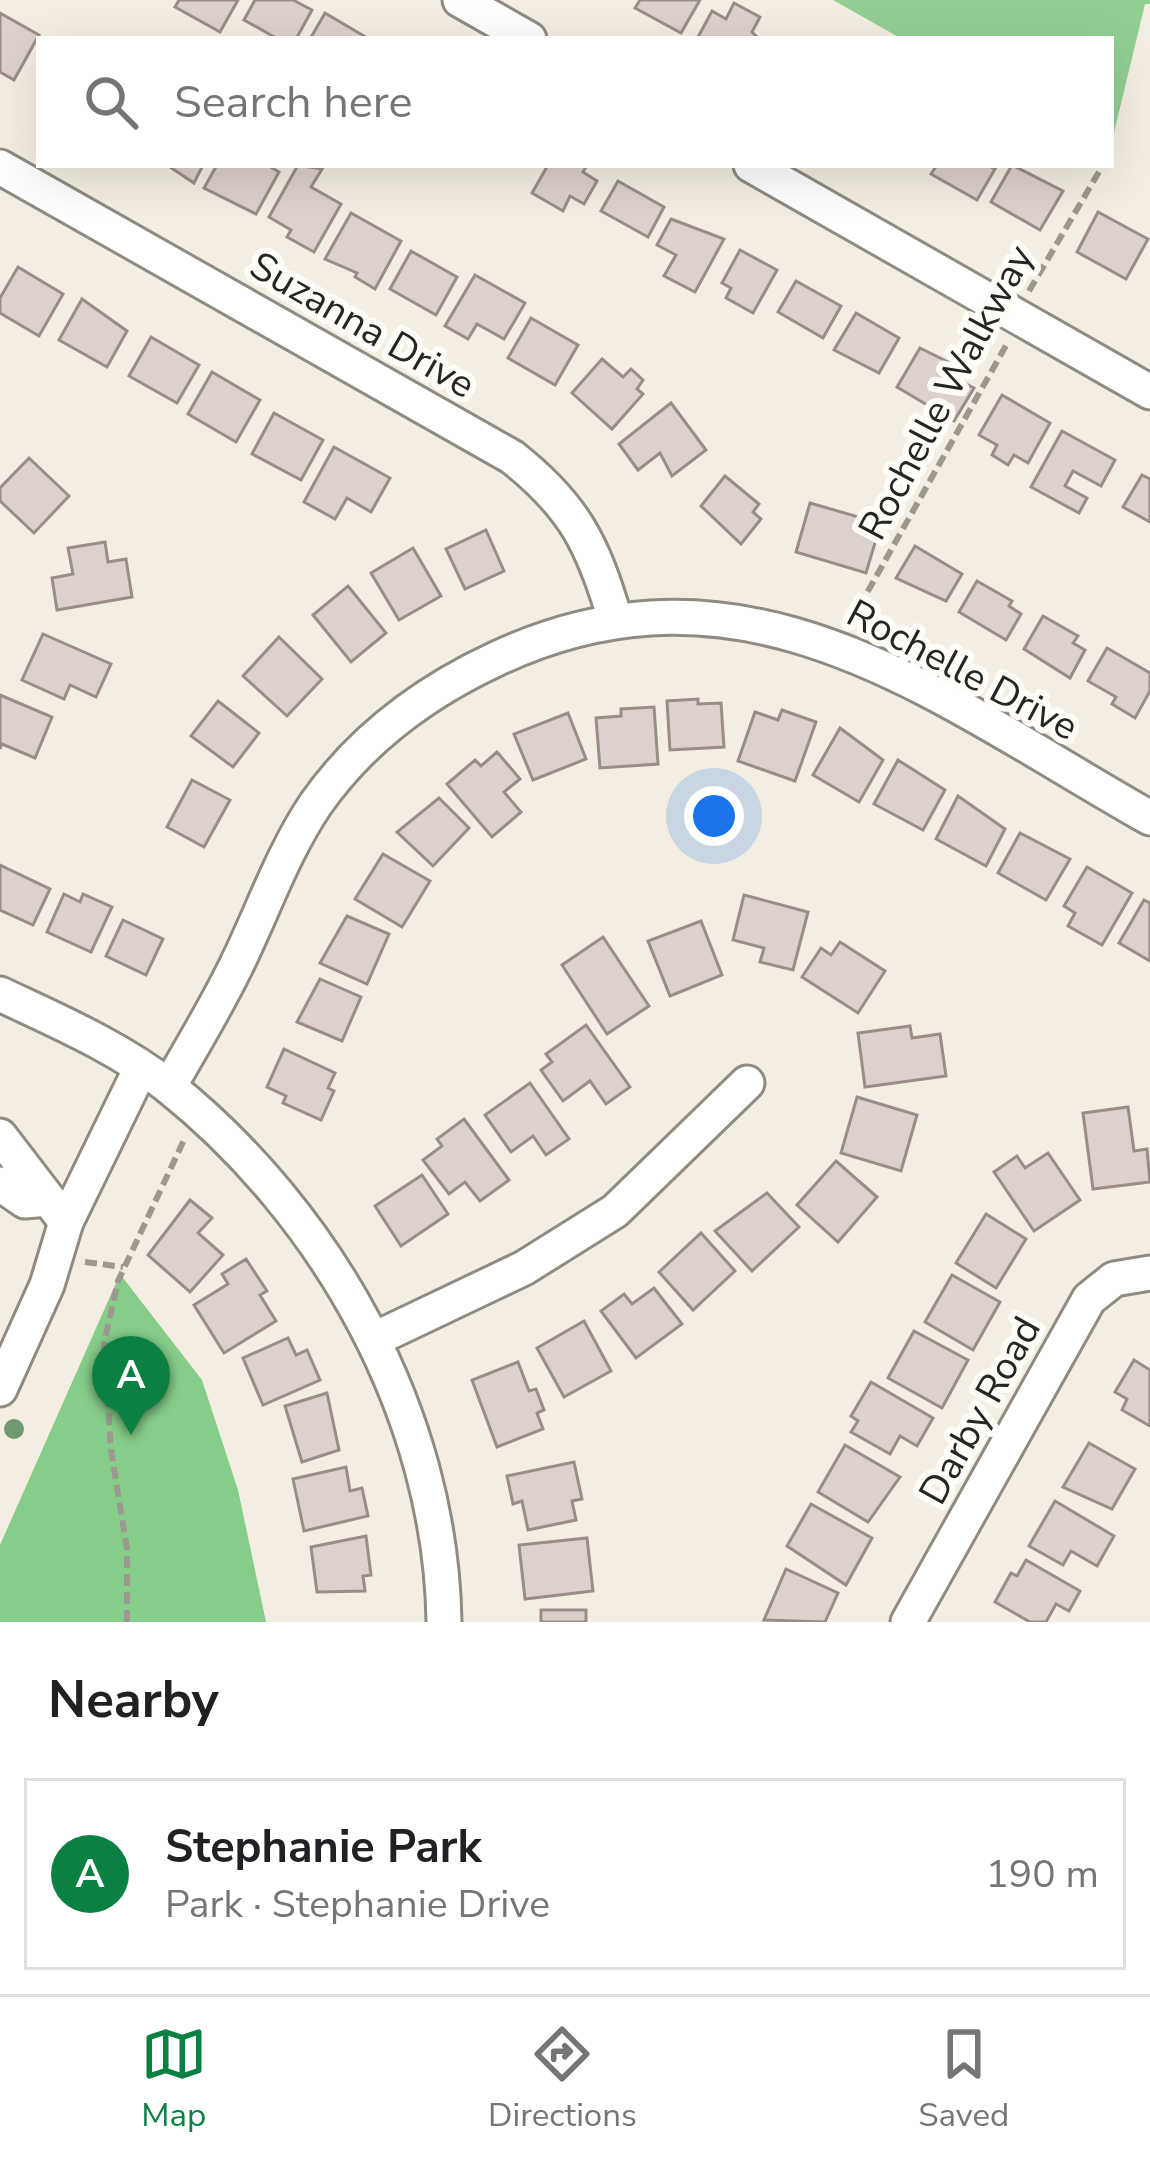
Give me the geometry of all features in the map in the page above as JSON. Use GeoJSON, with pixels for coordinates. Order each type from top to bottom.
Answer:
{"type":"FeatureCollection","features":[{"type":"Feature","properties":{"kind":"street"},"geometry":{"type":"LineString","coordinates":[[460,0],[524,36]]}},
{"type":"Feature","properties":{"kind":"street","name":"Suzanna Drive"},"geometry":{"type":"LineString","coordinates":[[0,166],[512,457],[552,488],[576,520],[597,558],[615,620]]}},
{"type":"Feature","properties":{"kind":"street"},"geometry":{"type":"LineString","coordinates":[[756,168],[1150,392]]}},
{"type":"Feature","properties":{"kind":"street","name":"Rochelle Drive"},"geometry":{"type":"LineString","coordinates":[[0,1389],[47,1285],[56,1211],[235,969],[292,842],[356,757],[399,715],[457,677],[566,631],[615,620],[750,621],[838,645],[1150,818]]}},
{"type":"Feature","properties":{"kind":"street"},"geometry":{"type":"LineString","coordinates":[[0,994],[155,1078],[294,1214],[375,1339],[424,1483],[444,1622]]}},
{"type":"Feature","properties":{"kind":"street"},"geometry":{"type":"LineString","coordinates":[[375,1339],[524,1268],[615,1211],[747,1083]]}},
{"type":"Feature","properties":{"kind":"street"},"geometry":{"type":"LineString","coordinates":[[0,1136],[56,1211]]}},
{"type":"Feature","properties":{"kind":"street"},"geometry":{"type":"LineString","coordinates":[[0,1184],[25,1201],[56,1211]]}},
{"type":"Feature","properties":{"kind":"street","name":"Darby Road"},"geometry":{"type":"LineString","coordinates":[[908,1622],[1089,1299],[1114,1279],[1150,1273]]}},
{"type":"Feature","properties":{"kind":"path","name":"Rochelle Walkway"},"geometry":{"type":"LineString","coordinates":[[838,645],[1020,318],[1031,282],[1101,168]]}},
{"type":"Feature","properties":{"kind":"path"},"geometry":{"type":"LineString","coordinates":[[127,1622],[127,1549],[110,1450],[104,1343],[110,1302],[123,1267],[176,1151],[200,1118]]}},
{"type":"Feature","properties":{"kind":"green space"},"geometry":{"type":"Polygon","coordinates":[[[833,0],[1150,0],[1145,4],[1114,133],[1114,36],[897,36],[833,0]]]}},
{"type":"Feature","properties":{"kind":"green space"},"geometry":{"type":"Polygon","coordinates":[[[120,1274],[202,1380],[238,1490],[266,1622],[0,1622],[0,1545],[120,1274]]]}},
{"type":"Feature","properties":{"kind":"building"},"geometry":{"type":"Polygon","coordinates":[[[179,0],[238,0],[220,32],[175,7],[179,0]]]}},
{"type":"Feature","properties":{"kind":"building"},"geometry":{"type":"Polygon","coordinates":[[[255,0],[293,0],[312,10],[298,36],[273,36],[244,20],[255,0]]]}},
{"type":"Feature","properties":{"kind":"building"},"geometry":{"type":"Polygon","coordinates":[[[640,0],[700,0],[681,33],[635,8],[640,0]]]}},
{"type":"Feature","properties":{"kind":"building"},"geometry":{"type":"Polygon","coordinates":[[[734,3],[760,17],[752,32],[756,36],[699,36],[712,11],[726,19],[734,3]]]}},
{"type":"Feature","properties":{"kind":"building"},"geometry":{"type":"Polygon","coordinates":[[[0,13],[39,35],[14,80],[0,72],[0,13]]]}},
{"type":"Feature","properties":{"kind":"building"},"geometry":{"type":"Polygon","coordinates":[[[325,13],[364,36],[312,36],[325,13]]]}},
{"type":"Feature","properties":{"kind":"building"},"geometry":{"type":"Polygon","coordinates":[[[172,168],[202,168],[194,183],[172,168]]]}},
{"type":"Feature","properties":{"kind":"building"},"geometry":{"type":"Polygon","coordinates":[[[215,168],[279,172],[256,214],[204,188],[215,168]]]}},
{"type":"Feature","properties":{"kind":"building"},"geometry":{"type":"Polygon","coordinates":[[[296,168],[322,169],[311,187],[341,204],[314,252],[287,237],[291,230],[269,217],[296,168]]]}},
{"type":"Feature","properties":{"kind":"building"},"geometry":{"type":"Polygon","coordinates":[[[546,168],[585,168],[583,172],[597,181],[584,204],[570,196],[563,211],[532,193],[546,168]]]}},
{"type":"Feature","properties":{"kind":"building"},"geometry":{"type":"Polygon","coordinates":[[[935,168],[995,169],[977,200],[931,174],[935,168]]]}},
{"type":"Feature","properties":{"kind":"building"},"geometry":{"type":"Polygon","coordinates":[[[1010,168],[1063,191],[1040,230],[991,202],[1010,168]]]}},
{"type":"Feature","properties":{"kind":"building"},"geometry":{"type":"Polygon","coordinates":[[[618,181],[664,207],[648,237],[601,211],[618,181]]]}},
{"type":"Feature","properties":{"kind":"building"},"geometry":{"type":"Polygon","coordinates":[[[1098,212],[1148,239],[1126,279],[1077,252],[1098,212]]]}},
{"type":"Feature","properties":{"kind":"building"},"geometry":{"type":"Polygon","coordinates":[[[351,213],[401,241],[375,289],[355,277],[357,273],[325,259],[351,213]]]}},
{"type":"Feature","properties":{"kind":"building"},"geometry":{"type":"Polygon","coordinates":[[[671,219],[724,239],[695,292],[664,276],[676,255],[657,245],[671,219]]]}},
{"type":"Feature","properties":{"kind":"building"},"geometry":{"type":"Polygon","coordinates":[[[740,250],[777,270],[753,313],[726,298],[731,288],[722,283],[740,250]]]}},
{"type":"Feature","properties":{"kind":"building"},"geometry":{"type":"Polygon","coordinates":[[[411,251],[457,277],[436,315],[390,289],[411,251]]]}},
{"type":"Feature","properties":{"kind":"building"},"geometry":{"type":"Polygon","coordinates":[[[18,267],[63,294],[39,336],[0,313],[0,298],[18,267]]]}},
{"type":"Feature","properties":{"kind":"building"},"geometry":{"type":"Polygon","coordinates":[[[475,275],[525,303],[504,339],[477,324],[468,339],[445,326],[475,275]]]}},
{"type":"Feature","properties":{"kind":"building"},"geometry":{"type":"Polygon","coordinates":[[[796,281],[841,306],[823,338],[778,312],[796,281]]]}},
{"type":"Feature","properties":{"kind":"building"},"geometry":{"type":"Polygon","coordinates":[[[82,299],[127,331],[107,367],[59,340],[82,299]]]}},
{"type":"Feature","properties":{"kind":"building"},"geometry":{"type":"Polygon","coordinates":[[[856,313],[899,338],[879,373],[834,350],[856,313]]]}},
{"type":"Feature","properties":{"kind":"building"},"geometry":{"type":"Polygon","coordinates":[[[531,318],[578,345],[555,385],[508,358],[531,318]]]}},
{"type":"Feature","properties":{"kind":"building"},"geometry":{"type":"Polygon","coordinates":[[[151,337],[199,365],[177,403],[129,376],[151,337]]]}},
{"type":"Feature","properties":{"kind":"building"},"geometry":{"type":"Polygon","coordinates":[[[920,348],[948,362],[944,372],[974,388],[954,421],[897,387],[920,348]]]}},
{"type":"Feature","properties":{"kind":"building"},"geometry":{"type":"Polygon","coordinates":[[[602,359],[623,377],[631,369],[643,380],[637,389],[643,394],[612,429],[572,393],[602,359]]]}},
{"type":"Feature","properties":{"kind":"building"},"geometry":{"type":"Polygon","coordinates":[[[212,372],[260,400],[236,442],[188,414],[212,372]]]}},
{"type":"Feature","properties":{"kind":"building"},"geometry":{"type":"Polygon","coordinates":[[[1002,395],[1050,423],[1028,463],[1014,455],[1008,465],[992,455],[997,445],[979,435],[1002,395]]]}},
{"type":"Feature","properties":{"kind":"building"},"geometry":{"type":"Polygon","coordinates":[[[671,403],[706,450],[672,476],[660,453],[638,470],[619,444],[671,403]]]}},
{"type":"Feature","properties":{"kind":"building"},"geometry":{"type":"Polygon","coordinates":[[[274,413],[323,440],[301,480],[252,454],[274,413]]]}},
{"type":"Feature","properties":{"kind":"building"},"geometry":{"type":"Polygon","coordinates":[[[1062,431],[1115,460],[1101,486],[1073,471],[1065,486],[1087,498],[1079,513],[1031,487],[1062,431]]]}},
{"type":"Feature","properties":{"kind":"building"},"geometry":{"type":"Polygon","coordinates":[[[334,447],[390,478],[371,512],[347,498],[335,519],[304,502],[334,447]]]}},
{"type":"Feature","properties":{"kind":"building"},"geometry":{"type":"Polygon","coordinates":[[[29,458],[69,496],[34,533],[0,501],[0,488],[29,458]]]}},
{"type":"Feature","properties":{"kind":"building"},"geometry":{"type":"Polygon","coordinates":[[[1142,475],[1150,479],[1150,522],[1123,507],[1142,475]]]}},
{"type":"Feature","properties":{"kind":"building"},"geometry":{"type":"Polygon","coordinates":[[[725,476],[759,504],[753,512],[761,519],[741,544],[701,506],[725,476]]]}},
{"type":"Feature","properties":{"kind":"building"},"geometry":{"type":"Polygon","coordinates":[[[810,503],[862,518],[860,527],[878,533],[866,573],[796,552],[810,503]]]}},
{"type":"Feature","properties":{"kind":"building"},"geometry":{"type":"Polygon","coordinates":[[[486,530],[504,571],[465,589],[446,549],[486,530]]]}},
{"type":"Feature","properties":{"kind":"building"},"geometry":{"type":"Polygon","coordinates":[[[105,542],[108,562],[126,559],[132,597],[57,610],[52,578],[73,574],[68,548],[105,542]]]}},
{"type":"Feature","properties":{"kind":"building"},"geometry":{"type":"Polygon","coordinates":[[[915,546],[962,574],[946,601],[896,578],[915,546]]]}},
{"type":"Feature","properties":{"kind":"building"},"geometry":{"type":"Polygon","coordinates":[[[413,548],[441,596],[399,620],[371,573],[413,548]]]}},
{"type":"Feature","properties":{"kind":"building"},"geometry":{"type":"Polygon","coordinates":[[[977,581],[1012,601],[1009,606],[1021,614],[1006,640],[959,612],[977,581]]]}},
{"type":"Feature","properties":{"kind":"building"},"geometry":{"type":"Polygon","coordinates":[[[348,586],[386,633],[351,662],[313,615],[348,586]]]}},
{"type":"Feature","properties":{"kind":"building"},"geometry":{"type":"Polygon","coordinates":[[[1043,616],[1078,636],[1073,643],[1085,650],[1070,678],[1024,649],[1043,616]]]}},
{"type":"Feature","properties":{"kind":"building"},"geometry":{"type":"Polygon","coordinates":[[[43,634],[111,664],[96,697],[70,685],[64,699],[22,680],[43,634]]]}},
{"type":"Feature","properties":{"kind":"building"},"geometry":{"type":"Polygon","coordinates":[[[279,637],[322,679],[287,716],[243,676],[279,637]]]}},
{"type":"Feature","properties":{"kind":"building"},"geometry":{"type":"Polygon","coordinates":[[[1107,648],[1150,673],[1150,691],[1135,718],[1112,704],[1116,697],[1088,681],[1107,648]]]}},
{"type":"Feature","properties":{"kind":"building"},"geometry":{"type":"Polygon","coordinates":[[[0,695],[52,717],[35,758],[2,744],[0,749],[0,695]]]}},
{"type":"Feature","properties":{"kind":"building"},"geometry":{"type":"Polygon","coordinates":[[[698,699],[698,704],[721,703],[724,747],[670,750],[667,701],[698,699]]]}},
{"type":"Feature","properties":{"kind":"building"},"geometry":{"type":"Polygon","coordinates":[[[218,701],[259,733],[233,767],[191,736],[218,701]]]}},
{"type":"Feature","properties":{"kind":"building"},"geometry":{"type":"Polygon","coordinates":[[[654,707],[658,764],[600,768],[596,718],[621,716],[621,709],[654,707]]]}},
{"type":"Feature","properties":{"kind":"building"},"geometry":{"type":"Polygon","coordinates":[[[782,710],[816,722],[795,781],[738,761],[755,712],[778,720],[782,710]]]}},
{"type":"Feature","properties":{"kind":"building"},"geometry":{"type":"Polygon","coordinates":[[[568,713],[586,759],[533,780],[514,734],[568,713]]]}},
{"type":"Feature","properties":{"kind":"building"},"geometry":{"type":"Polygon","coordinates":[[[840,728],[883,760],[859,802],[813,775],[840,728]]]}},
{"type":"Feature","properties":{"kind":"building"},"geometry":{"type":"Polygon","coordinates":[[[497,752],[520,779],[504,792],[521,812],[492,837],[447,784],[475,760],[481,766],[497,752]]]}},
{"type":"Feature","properties":{"kind":"building"},"geometry":{"type":"Polygon","coordinates":[[[898,760],[945,790],[923,830],[874,804],[898,760]]]}},
{"type":"Feature","properties":{"kind":"building"},"geometry":{"type":"Polygon","coordinates":[[[192,780],[230,800],[204,847],[167,827],[192,780]]]}},
{"type":"Feature","properties":{"kind":"building"},"geometry":{"type":"Polygon","coordinates":[[[958,796],[1005,829],[986,866],[936,839],[958,796]]]}},
{"type":"Feature","properties":{"kind":"building"},"geometry":{"type":"Polygon","coordinates":[[[439,798],[469,828],[433,866],[397,832],[439,798]]]}},
{"type":"Feature","properties":{"kind":"building"},"geometry":{"type":"Polygon","coordinates":[[[1020,833],[1070,859],[1046,900],[998,873],[1020,833]]]}},
{"type":"Feature","properties":{"kind":"building"},"geometry":{"type":"Polygon","coordinates":[[[383,854],[430,881],[402,927],[355,899],[383,854]]]}},
{"type":"Feature","properties":{"kind":"building"},"geometry":{"type":"Polygon","coordinates":[[[0,865],[50,889],[33,925],[0,910],[0,865]]]}},
{"type":"Feature","properties":{"kind":"building"},"geometry":{"type":"Polygon","coordinates":[[[1087,867],[1132,893],[1102,945],[1068,926],[1075,913],[1064,906],[1087,867]]]}},
{"type":"Feature","properties":{"kind":"building"},"geometry":{"type":"Polygon","coordinates":[[[64,894],[80,902],[83,894],[112,907],[91,952],[47,932],[64,894]]]}},
{"type":"Feature","properties":{"kind":"building"},"geometry":{"type":"Polygon","coordinates":[[[744,895],[808,912],[793,970],[760,962],[764,948],[733,940],[744,895]]]}},
{"type":"Feature","properties":{"kind":"building"},"geometry":{"type":"Polygon","coordinates":[[[1144,900],[1150,903],[1150,961],[1119,943],[1144,900]]]}},
{"type":"Feature","properties":{"kind":"building"},"geometry":{"type":"Polygon","coordinates":[[[347,916],[389,934],[367,984],[320,963],[347,916]]]}},
{"type":"Feature","properties":{"kind":"building"},"geometry":{"type":"Polygon","coordinates":[[[123,920],[163,939],[146,975],[106,956],[123,920]]]}},
{"type":"Feature","properties":{"kind":"building"},"geometry":{"type":"Polygon","coordinates":[[[701,921],[722,975],[670,996],[648,941],[701,921]]]}},
{"type":"Feature","properties":{"kind":"building"},"geometry":{"type":"Polygon","coordinates":[[[603,937],[649,1006],[607,1034],[562,965],[603,937]]]}},
{"type":"Feature","properties":{"kind":"building"},"geometry":{"type":"Polygon","coordinates":[[[840,942],[885,971],[858,1013],[802,977],[821,948],[831,955],[840,942]]]}},
{"type":"Feature","properties":{"kind":"building"},"geometry":{"type":"Polygon","coordinates":[[[320,979],[361,997],[342,1041],[297,1022],[320,979]]]}},
{"type":"Feature","properties":{"kind":"building"},"geometry":{"type":"Polygon","coordinates":[[[586,1025],[630,1087],[606,1104],[590,1081],[563,1101],[541,1070],[552,1062],[546,1054],[586,1025]]]}},
{"type":"Feature","properties":{"kind":"building"},"geometry":{"type":"Polygon","coordinates":[[[910,1026],[912,1038],[940,1034],[946,1076],[865,1087],[858,1033],[910,1026]]]}},
{"type":"Feature","properties":{"kind":"building"},"geometry":{"type":"Polygon","coordinates":[[[284,1049],[335,1073],[328,1088],[334,1091],[321,1120],[283,1103],[286,1096],[267,1087],[284,1049]]]}},
{"type":"Feature","properties":{"kind":"building"},"geometry":{"type":"Polygon","coordinates":[[[530,1083],[569,1139],[546,1155],[533,1136],[511,1152],[485,1115],[530,1083]]]}},
{"type":"Feature","properties":{"kind":"building"},"geometry":{"type":"Polygon","coordinates":[[[857,1097],[917,1115],[901,1171],[841,1153],[857,1097]]]}},
{"type":"Feature","properties":{"kind":"building"},"geometry":{"type":"Polygon","coordinates":[[[1128,1107],[1134,1151],[1147,1149],[1150,1182],[1093,1189],[1083,1113],[1128,1107]]]}},
{"type":"Feature","properties":{"kind":"building"},"geometry":{"type":"Polygon","coordinates":[[[464,1119],[509,1180],[480,1201],[465,1182],[449,1194],[423,1160],[442,1146],[437,1139],[464,1119]]]}},
{"type":"Feature","properties":{"kind":"building"},"geometry":{"type":"Polygon","coordinates":[[[1048,1153],[1080,1200],[1034,1231],[994,1172],[1017,1156],[1025,1168],[1048,1153]]]}},
{"type":"Feature","properties":{"kind":"building"},"geometry":{"type":"Polygon","coordinates":[[[836,1161],[877,1197],[838,1242],[797,1205],[836,1161]]]}},
{"type":"Feature","properties":{"kind":"building"},"geometry":{"type":"Polygon","coordinates":[[[422,1175],[448,1214],[401,1246],[375,1206],[422,1175]]]}},
{"type":"Feature","properties":{"kind":"building"},"geometry":{"type":"Polygon","coordinates":[[[767,1193],[799,1227],[752,1271],[715,1231],[767,1193]]]}},
{"type":"Feature","properties":{"kind":"building"},"geometry":{"type":"Polygon","coordinates":[[[190,1200],[212,1218],[198,1233],[223,1255],[190,1292],[148,1255],[190,1200]]]}},
{"type":"Feature","properties":{"kind":"building"},"geometry":{"type":"Polygon","coordinates":[[[986,1214],[1026,1239],[996,1288],[956,1263],[986,1214]]]}},
{"type":"Feature","properties":{"kind":"building"},"geometry":{"type":"Polygon","coordinates":[[[701,1233],[735,1271],[693,1310],[659,1272],[701,1233]]]}},
{"type":"Feature","properties":{"kind":"building"},"geometry":{"type":"Polygon","coordinates":[[[246,1259],[267,1291],[260,1295],[276,1321],[224,1353],[194,1305],[228,1284],[222,1274],[246,1259]]]}},
{"type":"Feature","properties":{"kind":"building"},"geometry":{"type":"Polygon","coordinates":[[[952,1275],[1000,1302],[973,1350],[925,1322],[952,1275]]]}},
{"type":"Feature","properties":{"kind":"building"},"geometry":{"type":"Polygon","coordinates":[[[654,1288],[682,1324],[636,1358],[601,1311],[624,1294],[632,1304],[654,1288]]]}},
{"type":"Feature","properties":{"kind":"building"},"geometry":{"type":"Polygon","coordinates":[[[584,1321],[611,1371],[564,1397],[537,1348],[584,1321]]]}},
{"type":"Feature","properties":{"kind":"building"},"geometry":{"type":"Polygon","coordinates":[[[914,1331],[968,1360],[942,1408],[888,1378],[914,1331]]]}},
{"type":"Feature","properties":{"kind":"building"},"geometry":{"type":"Polygon","coordinates":[[[288,1338],[296,1355],[307,1350],[320,1380],[263,1405],[243,1358],[288,1338]]]}},
{"type":"Feature","properties":{"kind":"building"},"geometry":{"type":"Polygon","coordinates":[[[1134,1360],[1150,1370],[1150,1426],[1122,1410],[1127,1399],[1115,1392],[1134,1360]]]}},
{"type":"Feature","properties":{"kind":"building"},"geometry":{"type":"Polygon","coordinates":[[[518,1362],[529,1391],[536,1389],[544,1410],[537,1413],[543,1429],[497,1447],[472,1380],[518,1362]]]}},
{"type":"Feature","properties":{"kind":"building"},"geometry":{"type":"Polygon","coordinates":[[[871,1382],[933,1418],[917,1446],[900,1436],[890,1454],[851,1432],[858,1421],[851,1416],[871,1382]]]}},
{"type":"Feature","properties":{"kind":"building"},"geometry":{"type":"Polygon","coordinates":[[[327,1393],[339,1450],[302,1462],[285,1406],[327,1393]]]}},
{"type":"Feature","properties":{"kind":"building"},"geometry":{"type":"Polygon","coordinates":[[[1089,1443],[1135,1469],[1112,1509],[1063,1487],[1089,1443]]]}},
{"type":"Feature","properties":{"kind":"building"},"geometry":{"type":"Polygon","coordinates":[[[845,1445],[900,1477],[868,1522],[818,1492],[845,1445]]]}},
{"type":"Feature","properties":{"kind":"building"},"geometry":{"type":"Polygon","coordinates":[[[574,1462],[582,1499],[572,1501],[576,1520],[528,1530],[522,1501],[513,1504],[507,1476],[574,1462]]]}},
{"type":"Feature","properties":{"kind":"building"},"geometry":{"type":"Polygon","coordinates":[[[346,1467],[350,1491],[362,1488],[368,1516],[304,1531],[293,1479],[346,1467]]]}},
{"type":"Feature","properties":{"kind":"building"},"geometry":{"type":"Polygon","coordinates":[[[1055,1501],[1114,1536],[1097,1566],[1071,1551],[1063,1565],[1029,1546],[1055,1501]]]}},
{"type":"Feature","properties":{"kind":"building"},"geometry":{"type":"Polygon","coordinates":[[[811,1504],[872,1538],[846,1585],[787,1546],[811,1504]]]}},
{"type":"Feature","properties":{"kind":"building"},"geometry":{"type":"Polygon","coordinates":[[[366,1536],[371,1575],[363,1576],[365,1591],[317,1592],[311,1547],[366,1536]]]}},
{"type":"Feature","properties":{"kind":"building"},"geometry":{"type":"Polygon","coordinates":[[[587,1538],[593,1591],[525,1599],[519,1545],[587,1538]]]}},
{"type":"Feature","properties":{"kind":"building"},"geometry":{"type":"Polygon","coordinates":[[[1026,1560],[1080,1591],[1069,1611],[1056,1604],[1046,1622],[1030,1622],[995,1602],[1011,1573],[1017,1576],[1026,1560]]]}},
{"type":"Feature","properties":{"kind":"building"},"geometry":{"type":"Polygon","coordinates":[[[786,1569],[838,1593],[825,1622],[764,1620],[786,1569]]]}},
{"type":"Feature","properties":{"kind":"building"},"geometry":{"type":"Polygon","coordinates":[[[541,1610],[586,1610],[586,1622],[541,1622],[541,1610]]]}},
{"type":"Feature","properties":{"kind":"place","name":"Stephanie Park"},"geometry":{"type":"Point","coordinates":[131,1435]}}]}
